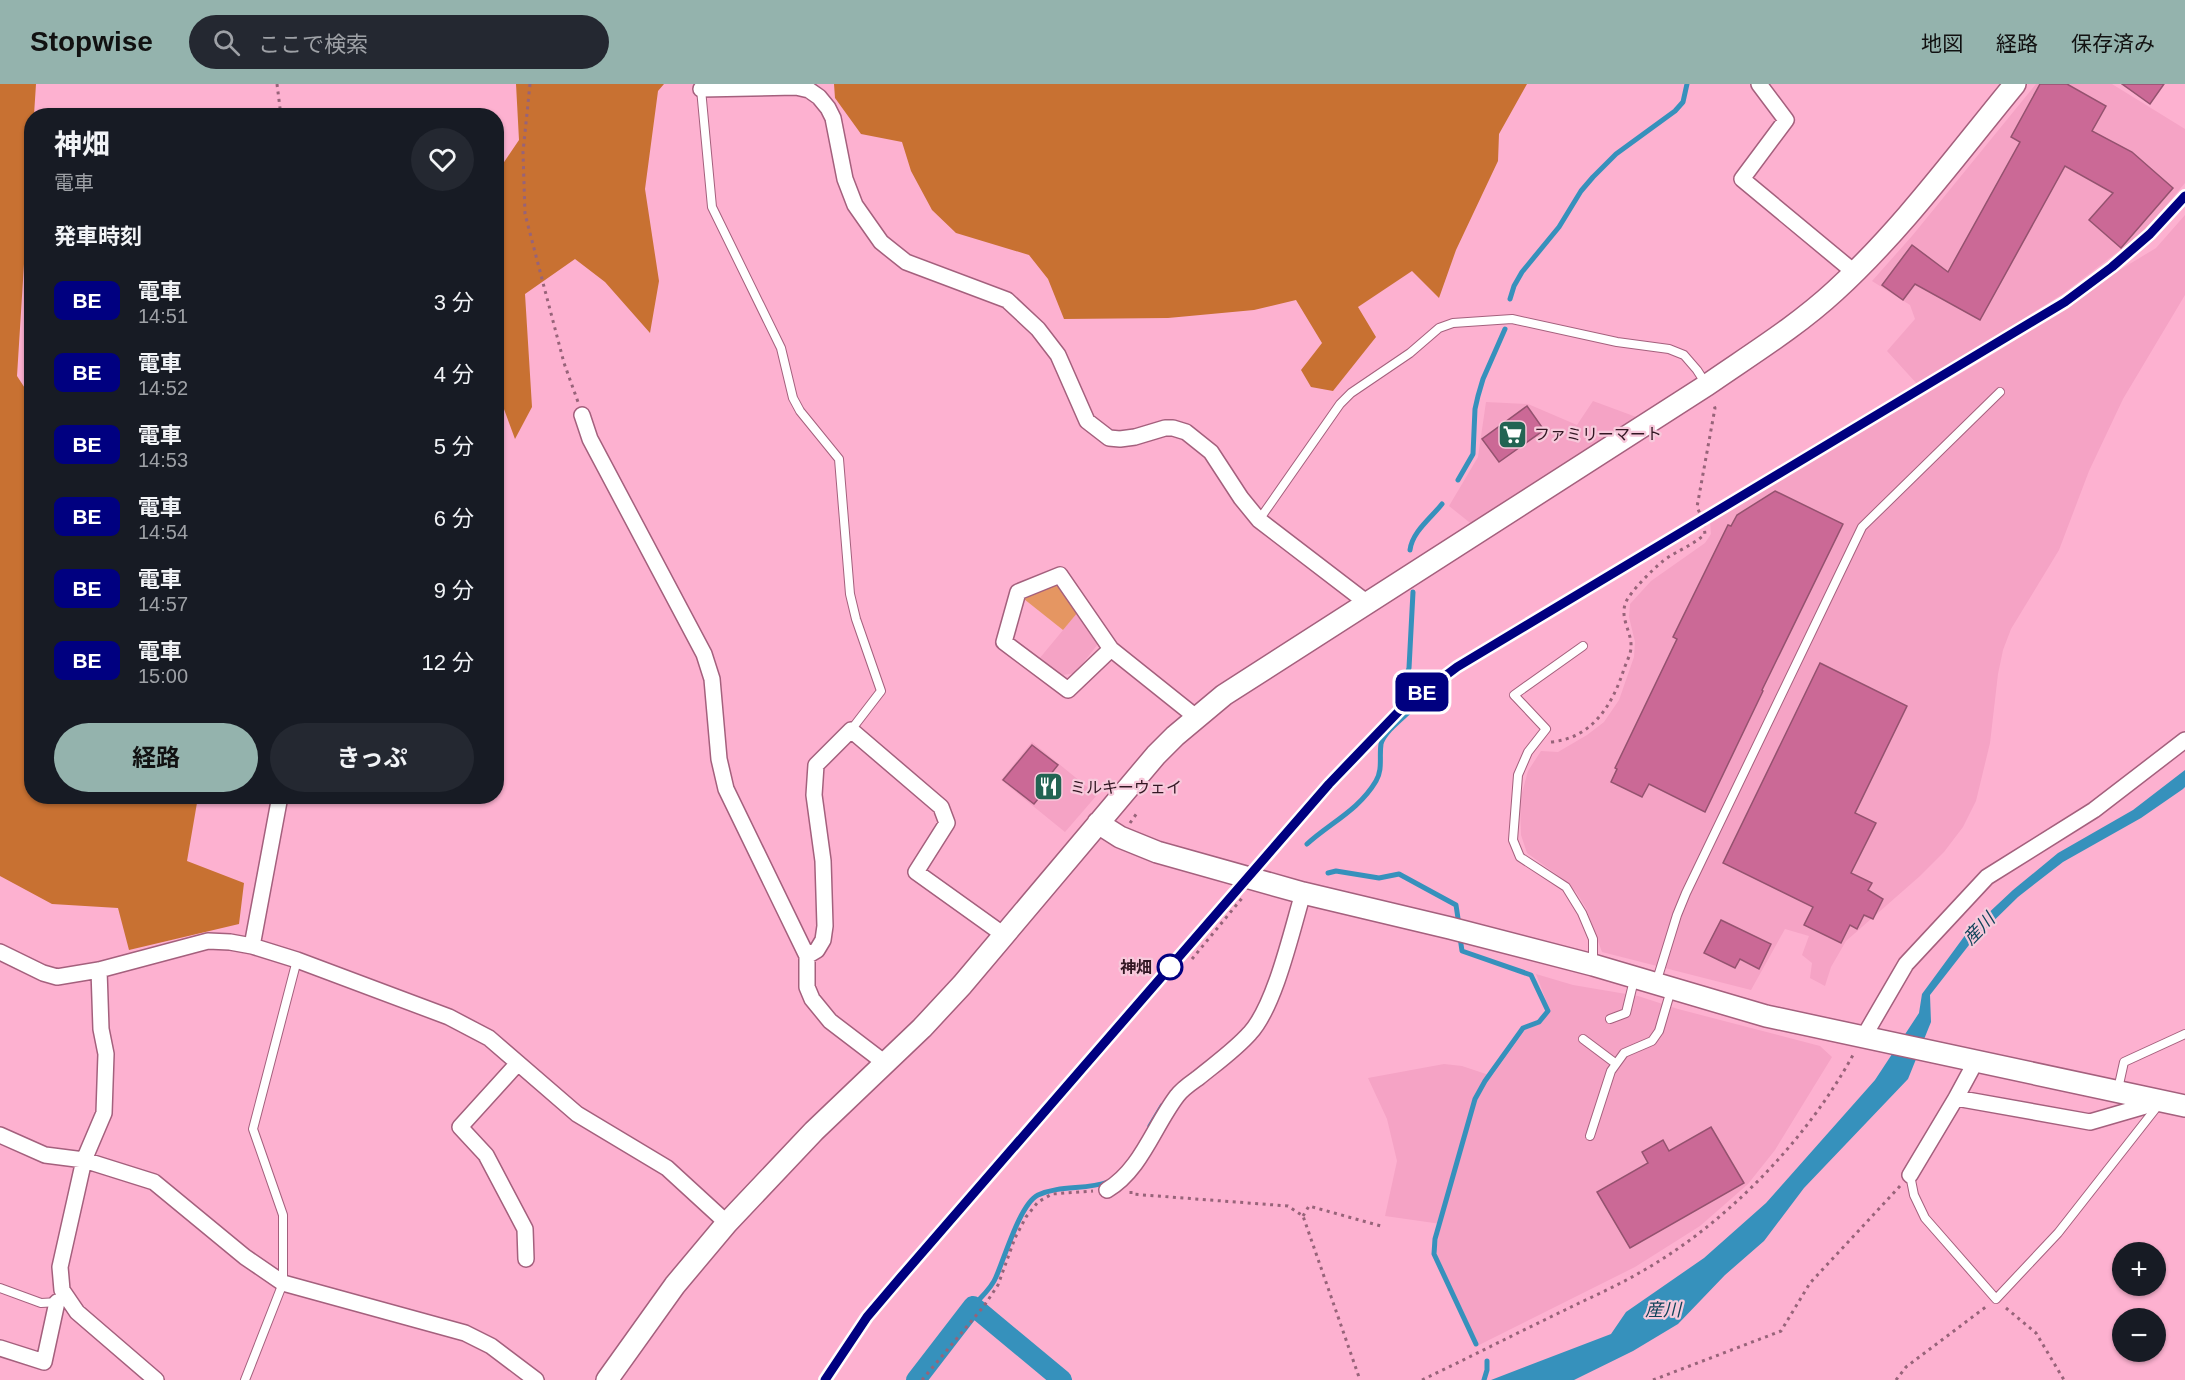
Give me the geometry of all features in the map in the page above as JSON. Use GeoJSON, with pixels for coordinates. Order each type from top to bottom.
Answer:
{"type":"FeatureCollection","features":[{"type":"Feature","properties":{"kind":"street"},"geometry":{"type":"LineString","coordinates":[[1759,84],[1786,120],[1742,179],[1854,272]]}},
{"type":"Feature","properties":{"kind":"street"},"geometry":{"type":"LineString","coordinates":[[607,1380],[675,1285],[727,1223],[814,1131],[954,994],[1156,755],[1196,717],[1232,690],[1366,602],[1707,385],[1817,306],[1854,272],[1907,214],[2015,84]]}},
{"type":"Feature","properties":{"kind":"street"},"geometry":{"type":"LineString","coordinates":[[701,89],[796,87],[809,90],[819,97],[833,118],[845,179],[855,205],[881,242],[906,262],[1007,300],[1038,329],[1058,355],[1087,421],[1109,438],[1120,439],[1165,428],[1186,432],[1210,452],[1259,520],[1366,602]]}},
{"type":"Feature","properties":{"kind":"street"},"geometry":{"type":"LineString","coordinates":[[582,415],[590,439],[704,654],[712,679],[719,759],[726,789],[807,956],[807,987],[819,1010],[830,1021],[885,1063]]}},
{"type":"Feature","properties":{"kind":"street"},"geometry":{"type":"LineString","coordinates":[[1111,649],[1068,690],[1004,642],[1017,592],[1060,575],[1111,649],[1196,717]]}},
{"type":"Feature","properties":{"kind":"street"},"geometry":{"type":"LineString","coordinates":[[807,956],[817,950],[823,940],[825,926],[823,861],[814,795],[816,765],[851,730],[941,807],[947,823],[916,872],[1004,935]]}},
{"type":"Feature","properties":{"kind":"street"},"geometry":{"type":"LineString","coordinates":[[1868,1039],[1906,964],[1988,877],[2094,810],[2185,740]]}},
{"type":"Feature","properties":{"kind":"street"},"geometry":{"type":"LineString","coordinates":[[252,946],[279,804]]}},
{"type":"Feature","properties":{"kind":"street"},"geometry":{"type":"LineString","coordinates":[[1098,823],[1120,837],[1157,852],[1303,893],[1593,965],[1766,1016],[2185,1106]]}},
{"type":"Feature","properties":{"kind":"street"},"geometry":{"type":"LineString","coordinates":[[1107,1190],[1129,1172],[1161,1118],[1179,1093],[1251,1033],[1261,1020],[1283,960],[1303,893]]}},
{"type":"Feature","properties":{"kind":"street"},"geometry":{"type":"LineString","coordinates":[[0,952],[43,974],[57,977],[99,970],[208,940],[252,946],[297,960],[449,1017],[489,1038],[577,1114],[667,1168],[727,1223]]}},
{"type":"Feature","properties":{"kind":"street"},"geometry":{"type":"LineString","coordinates":[[0,1348],[44,1362],[63,1301],[60,1267],[84,1160],[104,1113],[106,1054],[101,1029],[99,970]]}},
{"type":"Feature","properties":{"kind":"street"},"geometry":{"type":"LineString","coordinates":[[1910,1175],[1956,1098],[1972,1060]]}},
{"type":"Feature","properties":{"kind":"street"},"geometry":{"type":"LineString","coordinates":[[518,1063],[460,1127],[486,1155],[525,1228],[526,1259]]}},
{"type":"Feature","properties":{"kind":"street"},"geometry":{"type":"LineString","coordinates":[[1956,1098],[2090,1122],[2162,1101]]}},
{"type":"Feature","properties":{"kind":"street"},"geometry":{"type":"LineString","coordinates":[[0,1135],[45,1155],[84,1160],[154,1182],[245,1257],[283,1283],[465,1333],[491,1346],[536,1380]]}},
{"type":"Feature","properties":{"kind":"street"},"geometry":{"type":"LineString","coordinates":[[63,1301],[156,1380]]}},
{"type":"Feature","properties":{"kind":"lane"},"geometry":{"type":"LineString","coordinates":[[701,89],[712,207],[780,348],[792,398],[839,459],[850,594],[856,619],[881,691],[851,730]]}},
{"type":"Feature","properties":{"kind":"lane"},"geometry":{"type":"LineString","coordinates":[[1259,520],[1340,404],[1351,393],[1410,352],[1439,328],[1452,323],[1512,319],[1617,342],[1669,349],[1684,356],[1697,369],[1707,385]]}},
{"type":"Feature","properties":{"kind":"lane"},"geometry":{"type":"LineString","coordinates":[[1590,1136],[1608,1079],[1616,1064],[1624,1053],[1652,1041],[1659,1031],[1663,987],[1677,915],[1862,526],[2000,392]]}},
{"type":"Feature","properties":{"kind":"lane"},"geometry":{"type":"LineString","coordinates":[[1582,646],[1514,695],[1545,729],[1528,752],[1518,775],[1513,840],[1520,857],[1566,887],[1577,904],[1593,939],[1593,965]]}},
{"type":"Feature","properties":{"kind":"lane"},"geometry":{"type":"LineString","coordinates":[[245,1380],[283,1283],[283,1215],[253,1129],[297,960]]}},
{"type":"Feature","properties":{"kind":"lane"},"geometry":{"type":"LineString","coordinates":[[1610,1019],[1626,1013],[1635,979]]}},
{"type":"Feature","properties":{"kind":"lane"},"geometry":{"type":"LineString","coordinates":[[2117,1092],[2124,1062],[2185,1034]]}},
{"type":"Feature","properties":{"kind":"lane"},"geometry":{"type":"LineString","coordinates":[[1582,1039],[1616,1064]]}},
{"type":"Feature","properties":{"kind":"lane"},"geometry":{"type":"LineString","coordinates":[[1910,1175],[1914,1195],[1925,1218],[1995,1299],[2058,1233],[2162,1101]]}},
{"type":"Feature","properties":{"kind":"lane"},"geometry":{"type":"LineString","coordinates":[[0,1288],[41,1303],[63,1301]]}},
{"type":"Feature","properties":{"kind":"path"},"geometry":{"type":"LineString","coordinates":[[277,84],[280,108]]}},
{"type":"Feature","properties":{"kind":"path"},"geometry":{"type":"LineString","coordinates":[[530,84],[523,152],[525,214],[564,363],[582,415]]}},
{"type":"Feature","properties":{"kind":"path"},"geometry":{"type":"LineString","coordinates":[[1534,744],[1572,739],[1601,718],[1621,678],[1631,647],[1624,619],[1626,602],[1663,561],[1695,543],[1705,534],[1703,520],[1697,507],[1715,408],[1707,385]]}},
{"type":"Feature","properties":{"kind":"path"},"geometry":{"type":"LineString","coordinates":[[1192,958],[1246,893]]}},
{"type":"Feature","properties":{"kind":"path"},"geometry":{"type":"LineString","coordinates":[[1422,1380],[1639,1273],[1702,1229],[1730,1207],[1760,1177],[1819,1111],[1868,1039]]}},
{"type":"Feature","properties":{"kind":"path"},"geometry":{"type":"LineString","coordinates":[[1653,1380],[1781,1331],[1810,1283],[1910,1175]]}},
{"type":"Feature","properties":{"kind":"path"},"geometry":{"type":"LineString","coordinates":[[1131,1186],[1131,1194],[1288,1206],[1303,1216],[1360,1380]]}},
{"type":"Feature","properties":{"kind":"path"},"geometry":{"type":"LineString","coordinates":[[922,1380],[984,1306],[998,1285],[1015,1238],[1026,1217],[1038,1202],[1052,1194],[1107,1190]]}},
{"type":"Feature","properties":{"kind":"path"},"geometry":{"type":"LineString","coordinates":[[1303,1216],[1309,1206],[1381,1226]]}},
{"type":"Feature","properties":{"kind":"path"},"geometry":{"type":"LineString","coordinates":[[1896,1380],[1906,1367],[1995,1299],[2036,1333],[2064,1380]]}},
{"type":"Feature","properties":{"kind":"shaded area"},"geometry":{"type":"Polygon","coordinates":[[[0,84],[36,84],[34,108],[24,108],[24,264],[17,376],[24,387],[24,804],[197,804],[187,861],[244,883],[239,924],[129,950],[118,908],[52,904],[0,876],[0,84]]]}},
{"type":"Feature","properties":{"kind":"shaded area"},"geometry":{"type":"Polygon","coordinates":[[[516,84],[664,84],[658,91],[645,189],[659,281],[650,333],[605,282],[575,259],[525,294],[532,407],[515,439],[504,409],[504,162],[519,140],[516,84]]]}},
{"type":"Feature","properties":{"kind":"shaded area"},"geometry":{"type":"Polygon","coordinates":[[[834,84],[1527,84],[1499,134],[1498,161],[1456,250],[1439,298],[1412,271],[1358,307],[1376,337],[1333,391],[1311,387],[1301,370],[1322,343],[1296,300],[1254,310],[1168,318],[1064,319],[1048,279],[1029,255],[956,233],[932,210],[911,171],[902,142],[861,134],[835,98],[834,84]]]}},
{"type":"Feature","properties":{"kind":"shaded area"},"geometry":{"type":"Polygon","coordinates":[[[2036,84],[2112,84],[2185,129],[2185,183],[2146,230],[2064,293],[1918,385],[1887,351],[1915,319],[1910,305],[1872,281],[1912,236],[2036,84]]]}},
{"type":"Feature","properties":{"kind":"shaded area"},"geometry":{"type":"Polygon","coordinates":[[[2185,215],[2185,295],[2123,399],[2089,471],[2059,550],[2011,629],[2003,650],[1998,674],[1990,743],[1976,801],[1963,827],[1944,852],[1846,941],[1831,967],[1825,986],[1810,978],[1812,963],[1802,955],[1809,936],[1785,929],[1751,990],[1602,952],[1586,908],[1576,892],[1527,853],[1521,835],[1520,800],[1528,771],[1541,751],[1558,752],[1587,735],[1604,722],[1619,700],[1634,657],[1635,642],[1629,617],[1630,604],[1651,581],[1705,543],[1711,534],[1710,521],[1985,359],[2074,303],[2113,274],[2156,248],[2185,215]]]}},
{"type":"Feature","properties":{"kind":"shaded area"},"geometry":{"type":"Polygon","coordinates":[[[1593,401],[1639,418],[1474,526],[1449,506],[1478,457],[1486,402],[1528,404],[1577,425],[1593,401]]]}},
{"type":"Feature","properties":{"kind":"shaded area"},"geometry":{"type":"Polygon","coordinates":[[[1051,584],[1063,588],[1078,612],[1063,630],[1024,599],[1051,584]]]}},
{"type":"Feature","properties":{"kind":"shaded area"},"geometry":{"type":"Polygon","coordinates":[[[1078,612],[1098,644],[1075,673],[1063,675],[1039,659],[1078,612]]]}},
{"type":"Feature","properties":{"kind":"shaded area","name":"ミルキーウェイ"},"geometry":{"type":"Polygon","coordinates":[[[1032,742],[1097,795],[1065,832],[1001,780],[1032,742]]]}},
{"type":"Feature","properties":{"kind":"shaded area"},"geometry":{"type":"Polygon","coordinates":[[[1536,974],[1573,985],[1638,996],[1678,1009],[1820,1046],[1832,1057],[1775,1150],[1748,1184],[1700,1226],[1635,1267],[1479,1345],[1438,1259],[1436,1251],[1441,1224],[1385,1216],[1397,1161],[1387,1119],[1368,1078],[1444,1064],[1462,1066],[1492,1076],[1525,1030],[1539,1024],[1550,1011],[1536,974]]]}},
{"type":"Feature","properties":{"kind":"water","name":"産川"},"geometry":{"type":"Polygon","coordinates":[[[2185,770],[2183,789],[2141,818],[2063,862],[2018,897],[1969,945],[1930,995],[1931,1022],[1908,1079],[1804,1188],[1764,1241],[1725,1275],[1678,1324],[1633,1351],[1574,1380],[1491,1380],[1611,1334],[1626,1312],[1704,1258],[1766,1203],[1875,1080],[1919,1013],[1922,994],[1966,934],[2013,890],[2058,853],[2133,810],[2185,770]]]}},
{"type":"Feature","properties":{"kind":"building"},"geometry":{"type":"Polygon","coordinates":[[[2040,84],[2067,84],[2106,106],[2092,131],[2132,152],[2173,188],[2121,248],[2089,220],[2113,193],[2065,166],[1980,320],[1915,284],[1903,300],[1882,285],[1912,245],[1948,272],[2020,142],[2011,137],[2040,84]]]}},
{"type":"Feature","properties":{"kind":"building"},"geometry":{"type":"Polygon","coordinates":[[[2122,84],[2164,84],[2150,104],[2122,84]]]}},
{"type":"Feature","properties":{"kind":"building","name":"ファミリーマート"},"geometry":{"type":"Polygon","coordinates":[[[1527,406],[1544,430],[1499,462],[1482,439],[1527,406]]]}},
{"type":"Feature","properties":{"kind":"building"},"geometry":{"type":"Polygon","coordinates":[[[1775,491],[1843,524],[1705,812],[1649,784],[1642,797],[1611,782],[1617,769],[1615,768],[1677,639],[1673,637],[1728,525],[1731,526],[1737,515],[1775,491]]]}},
{"type":"Feature","properties":{"kind":"building"},"geometry":{"type":"Polygon","coordinates":[[[1820,663],[1907,706],[1855,813],[1876,823],[1851,873],[1872,883],[1868,890],[1883,899],[1873,919],[1864,915],[1857,929],[1850,925],[1841,943],[1804,925],[1813,907],[1723,863],[1820,663]]]}},
{"type":"Feature","properties":{"kind":"building"},"geometry":{"type":"Polygon","coordinates":[[[1032,745],[1058,765],[1042,785],[1047,788],[1034,804],[1003,780],[1032,745]]]}},
{"type":"Feature","properties":{"kind":"building"},"geometry":{"type":"Polygon","coordinates":[[[1721,920],[1771,944],[1759,969],[1740,959],[1735,968],[1704,953],[1721,920]]]}},
{"type":"Feature","properties":{"kind":"building"},"geometry":{"type":"Polygon","coordinates":[[[1711,1127],[1744,1183],[1630,1248],[1597,1192],[1648,1163],[1642,1152],[1663,1140],[1669,1151],[1711,1127]]]}},
{"type":"Feature","properties":{"kind":"waterway"},"geometry":{"type":"LineString","coordinates":[[1510,299],[1522,272],[1559,227],[1581,191],[1616,154],[1675,111],[1683,102],[1687,84]]}},
{"type":"Feature","properties":{"kind":"waterway"},"geometry":{"type":"LineString","coordinates":[[1458,480],[1473,454],[1475,409],[1478,396],[1505,329]]}},
{"type":"Feature","properties":{"kind":"waterway"},"geometry":{"type":"LineString","coordinates":[[1410,550],[1418,531],[1442,504]]}},
{"type":"Feature","properties":{"kind":"waterway"},"geometry":{"type":"LineString","coordinates":[[1307,844],[1353,808],[1369,791],[1379,772],[1383,739],[1412,709],[1399,695],[1409,668],[1413,592]]}},
{"type":"Feature","properties":{"kind":"waterway"},"geometry":{"type":"LineString","coordinates":[[1328,873],[1336,871],[1379,878],[1399,874],[1456,905],[1459,925]]}},
{"type":"Feature","properties":{"kind":"waterway"},"geometry":{"type":"LineString","coordinates":[[1460,937],[1462,951],[1531,975],[1548,1011],[1539,1022],[1523,1028],[1475,1099],[1435,1239],[1434,1254],[1476,1344]]}},
{"type":"Feature","properties":{"kind":"waterway"},"geometry":{"type":"LineString","coordinates":[[1150,1126],[1162,1106]]}},
{"type":"Feature","properties":{"kind":"waterway"},"geometry":{"type":"LineString","coordinates":[[973,1306],[994,1281],[1019,1220],[1031,1200],[1046,1192],[1108,1182]]}},
{"type":"Feature","properties":{"kind":"waterway"},"geometry":{"type":"LineString","coordinates":[[916,1380],[973,1306],[1062,1380]]}},
{"type":"Feature","properties":{"kind":"waterway"},"geometry":{"type":"LineString","coordinates":[[1484,1380],[1487,1361]]}},
{"type":"Feature","properties":{"kind":"railway"},"geometry":{"type":"LineString","coordinates":[[825,1380],[867,1317],[901,1277],[1329,784],[1401,709],[1457,667],[2065,302],[2112,267],[2150,234],[2185,196]]}},
{"type":"Feature","properties":{"kind":"train","name":"BE"},"geometry":{"type":"LineString","coordinates":[[825,1380],[867,1317],[901,1277],[1329,784],[1383,726],[1412,700],[1457,667],[2065,302],[2112,267],[2150,234],[2185,196]]}},
{"type":"Feature","properties":{"kind":"place","name":"ファミリーマート"},"geometry":{"type":"Point","coordinates":[1513,434]}},
{"type":"Feature","properties":{"kind":"place","name":"ミルキーウェイ"},"geometry":{"type":"Point","coordinates":[1049,787]}},
{"type":"Feature","properties":{"kind":"place","name":"神畑"},"geometry":{"type":"Point","coordinates":[1170,967]}}]}
